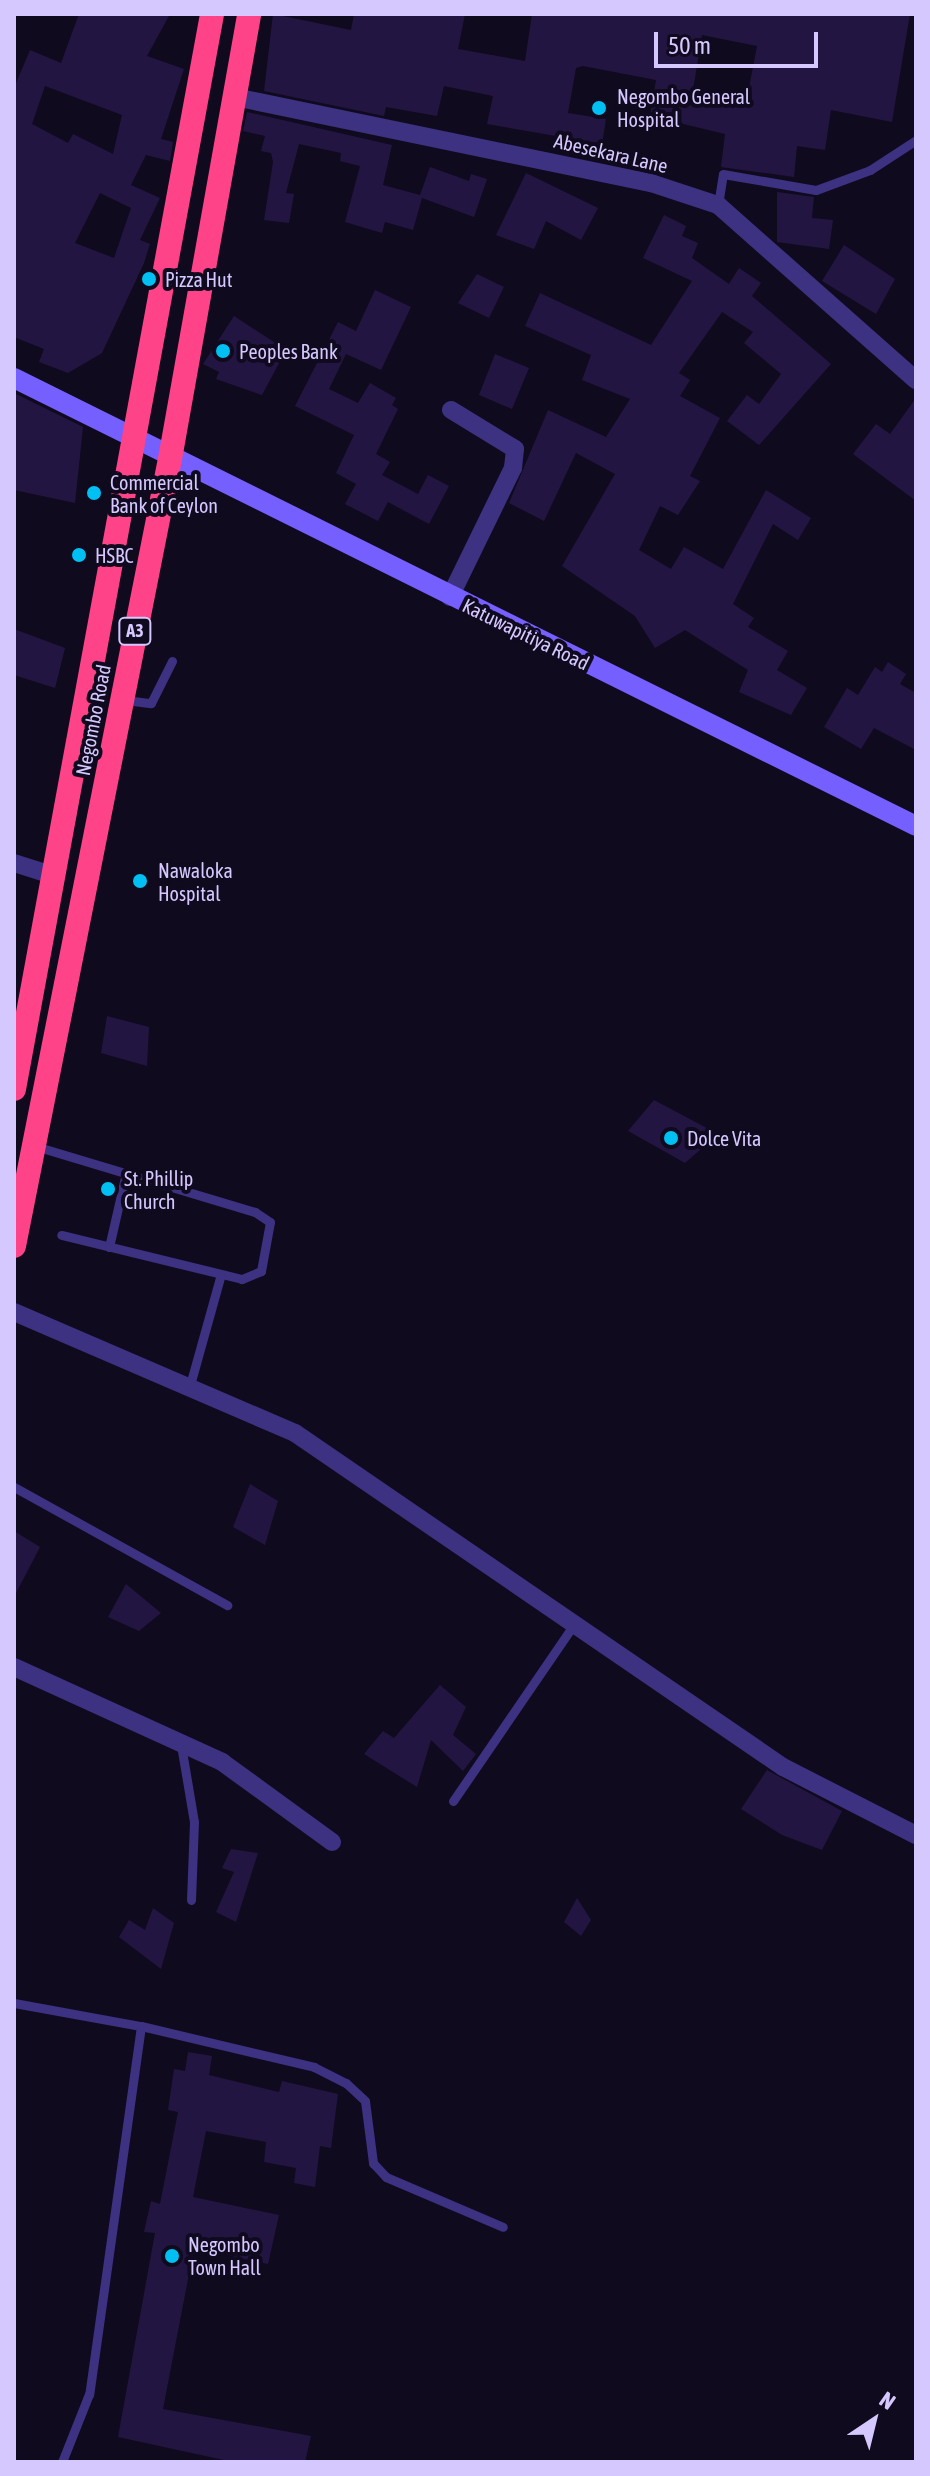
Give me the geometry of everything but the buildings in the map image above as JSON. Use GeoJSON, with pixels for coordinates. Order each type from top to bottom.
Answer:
{"type":"FeatureCollection","features":[{"type":"Feature","properties":{"kind":"highway","name":"Negombo Road"},"geometry":{"type":"LineString","coordinates":[[14,1089],[136,442],[212,14]]}},
{"type":"Feature","properties":{"kind":"highway","name":"Negombo Road"},"geometry":{"type":"LineString","coordinates":[[14,1246],[170,459],[249,14]]}},
{"type":"Feature","properties":{"kind":"street","name":"Abesekara Lane"},"geometry":{"type":"LineString","coordinates":[[235,97],[651,183],[718,205],[916,380]]}},
{"type":"Feature","properties":{"kind":"street","name":"Katuwapitiya Road"},"geometry":{"type":"LineString","coordinates":[[14,378],[170,459],[916,826]]}},
{"type":"Feature","properties":{"kind":"street"},"geometry":{"type":"LineString","coordinates":[[450,597],[513,468],[515,449],[451,410]]}},
{"type":"Feature","properties":{"kind":"street"},"geometry":{"type":"LineString","coordinates":[[14,863],[55,876]]}},
{"type":"Feature","properties":{"kind":"street"},"geometry":{"type":"LineString","coordinates":[[14,1312],[190,1385],[295,1433],[783,1767],[916,1835]]}},
{"type":"Feature","properties":{"kind":"street"},"geometry":{"type":"LineString","coordinates":[[14,1667],[180,1741],[332,1842]]}},
{"type":"Feature","properties":{"kind":"lane"},"geometry":{"type":"LineString","coordinates":[[718,205],[723,174],[816,190],[870,170],[916,140]]}},
{"type":"Feature","properties":{"kind":"lane"},"geometry":{"type":"LineString","coordinates":[[121,700],[151,703],[172,661]]}},
{"type":"Feature","properties":{"kind":"lane"},"geometry":{"type":"LineString","coordinates":[[32,1145],[266,1217],[261,1271],[242,1279],[61,1235]]}},
{"type":"Feature","properties":{"kind":"lane"},"geometry":{"type":"LineString","coordinates":[[109,1247],[126,1173]]}},
{"type":"Feature","properties":{"kind":"lane"},"geometry":{"type":"LineString","coordinates":[[190,1385],[221,1274]]}},
{"type":"Feature","properties":{"kind":"lane"},"geometry":{"type":"LineString","coordinates":[[14,1487],[227,1605]]}},
{"type":"Feature","properties":{"kind":"lane"},"geometry":{"type":"LineString","coordinates":[[453,1801],[573,1626]]}},
{"type":"Feature","properties":{"kind":"lane"},"geometry":{"type":"LineString","coordinates":[[180,1741],[194,1822],[191,1900]]}},
{"type":"Feature","properties":{"kind":"lane"},"geometry":{"type":"LineString","coordinates":[[14,2003],[141,2026],[314,2067],[346,2083],[365,2101],[373,2163],[386,2177],[503,2227]]}},
{"type":"Feature","properties":{"kind":"lane"},"geometry":{"type":"LineString","coordinates":[[62,2462],[89,2394],[141,2026]]}},
{"type":"Feature","properties":{"kind":"place","name":"Negombo General Hospital"},"geometry":{"type":"Point","coordinates":[599,108]}},
{"type":"Feature","properties":{"kind":"place","name":"Pizza Hut"},"geometry":{"type":"Point","coordinates":[149,279]}},
{"type":"Feature","properties":{"kind":"place","name":"Peoples Bank"},"geometry":{"type":"Point","coordinates":[223,351]}},
{"type":"Feature","properties":{"kind":"place","name":"Commercial Bank of Ceylon"},"geometry":{"type":"Point","coordinates":[94,493]}},
{"type":"Feature","properties":{"kind":"place","name":"HSBC"},"geometry":{"type":"Point","coordinates":[79,555]}},
{"type":"Feature","properties":{"kind":"place","name":"Nawaloka Hospital"},"geometry":{"type":"Point","coordinates":[140,881]}},
{"type":"Feature","properties":{"kind":"place","name":"Dolce Vita"},"geometry":{"type":"Point","coordinates":[671,1138]}},
{"type":"Feature","properties":{"kind":"place","name":"St. Phillip Church"},"geometry":{"type":"Point","coordinates":[108,1189]}},
{"type":"Feature","properties":{"kind":"place","name":"Negombo Town Hall"},"geometry":{"type":"Point","coordinates":[172,2256]}}]}
